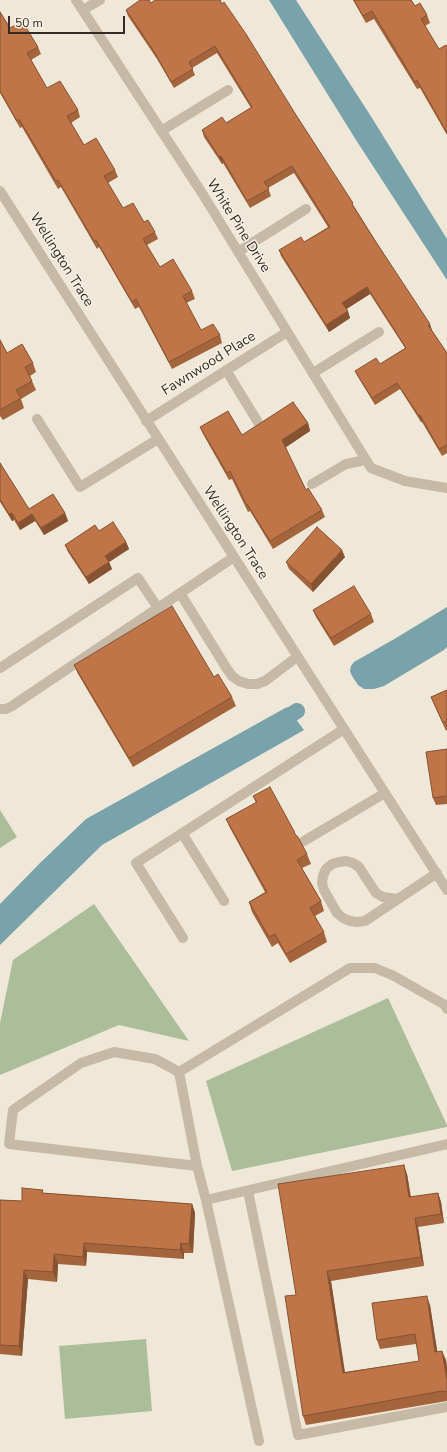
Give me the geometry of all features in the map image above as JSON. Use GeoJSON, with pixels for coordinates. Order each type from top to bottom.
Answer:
{"type":"FeatureCollection","features":[{"type":"Feature","properties":{"kind":"street","name":"White Pine Drive"},"geometry":{"type":"LineString","coordinates":[[76,0],[238,252],[369,464]]}},
{"type":"Feature","properties":{"kind":"street"},"geometry":{"type":"LineString","coordinates":[[83,10],[100,0]]}},
{"type":"Feature","properties":{"kind":"street"},"geometry":{"type":"LineString","coordinates":[[161,131],[228,90]]}},
{"type":"Feature","properties":{"kind":"street","name":"Wellington Trace"},"geometry":{"type":"LineString","coordinates":[[0,191],[447,890]]}},
{"type":"Feature","properties":{"kind":"street"},"geometry":{"type":"LineString","coordinates":[[238,252],[306,209]]}},
{"type":"Feature","properties":{"kind":"street","name":"Fawnwood Place"},"geometry":{"type":"LineString","coordinates":[[146,421],[287,332]]}},
{"type":"Feature","properties":{"kind":"street"},"geometry":{"type":"LineString","coordinates":[[312,373],[379,332]]}},
{"type":"Feature","properties":{"kind":"street"},"geometry":{"type":"LineString","coordinates":[[226,370],[259,424]]}},
{"type":"Feature","properties":{"kind":"street"},"geometry":{"type":"LineString","coordinates":[[37,419],[80,487],[158,439]]}},
{"type":"Feature","properties":{"kind":"street"},"geometry":{"type":"LineString","coordinates":[[312,484],[346,464],[369,464],[405,481],[447,488]]}},
{"type":"Feature","properties":{"kind":"street"},"geometry":{"type":"LineString","coordinates":[[0,709],[6,709],[12,706],[234,558]]}},
{"type":"Feature","properties":{"kind":"street"},"geometry":{"type":"LineString","coordinates":[[0,668],[138,578],[158,608]]}},
{"type":"Feature","properties":{"kind":"street"},"geometry":{"type":"LineString","coordinates":[[180,593],[227,669],[232,676],[239,681],[248,684],[256,684],[265,681],[298,657]]}},
{"type":"Feature","properties":{"kind":"street"},"geometry":{"type":"LineString","coordinates":[[183,938],[136,863],[344,729]]}},
{"type":"Feature","properties":{"kind":"street"},"geometry":{"type":"LineString","coordinates":[[304,842],[385,793]]}},
{"type":"Feature","properties":{"kind":"street"},"geometry":{"type":"LineString","coordinates":[[182,833],[224,901]]}},
{"type":"Feature","properties":{"kind":"street"},"geometry":{"type":"LineString","coordinates":[[398,899],[383,897],[376,893],[359,867],[353,863],[346,861],[332,864],[323,876],[322,883],[324,890],[337,913],[350,921],[365,921],[398,899],[437,873]]}},
{"type":"Feature","properties":{"kind":"street"},"geometry":{"type":"LineString","coordinates":[[179,1072],[350,968],[375,968],[394,976],[446,1006]]}},
{"type":"Feature","properties":{"kind":"street"},"geometry":{"type":"LineString","coordinates":[[179,1072],[155,1059],[114,1052],[80,1064],[13,1110],[9,1144],[197,1166]]}},
{"type":"Feature","properties":{"kind":"street"},"geometry":{"type":"LineString","coordinates":[[179,1072],[197,1166],[206,1200],[259,1441]]}},
{"type":"Feature","properties":{"kind":"street"},"geometry":{"type":"LineString","coordinates":[[206,1200],[447,1145]]}},
{"type":"Feature","properties":{"kind":"street"},"geometry":{"type":"LineString","coordinates":[[248,1191],[298,1435],[447,1407]]}},
{"type":"Feature","properties":{"kind":"green space"},"geometry":{"type":"Polygon","coordinates":[[[0,810],[17,837],[0,848],[0,810]]]}},
{"type":"Feature","properties":{"kind":"green space"},"geometry":{"type":"Polygon","coordinates":[[[94,904],[189,1041],[119,1025],[0,1075],[0,1023],[13,960],[94,904]]]}},
{"type":"Feature","properties":{"kind":"green space"},"geometry":{"type":"Polygon","coordinates":[[[388,998],[447,1127],[232,1171],[206,1081],[388,998]]]}},
{"type":"Feature","properties":{"kind":"green space"},"geometry":{"type":"Polygon","coordinates":[[[146,1339],[152,1411],[65,1419],[59,1346],[146,1339]]]}},
{"type":"Feature","properties":{"kind":"water"},"geometry":{"type":"Polygon","coordinates":[[[269,0],[296,0],[372,118],[447,239],[447,280],[356,140],[269,0]]]}},
{"type":"Feature","properties":{"kind":"water"},"geometry":{"type":"Polygon","coordinates":[[[447,607],[447,647],[444,650],[384,686],[374,689],[364,689],[358,685],[350,671],[354,662],[447,607]]]}},
{"type":"Feature","properties":{"kind":"water"},"geometry":{"type":"Polygon","coordinates":[[[287,707],[304,730],[102,845],[0,945],[0,904],[86,819],[287,707]]]}},
{"type":"Feature","properties":{"kind":"building"},"geometry":{"type":"Polygon","coordinates":[[[140,0],[149,0],[151,3],[155,0],[220,0],[222,4],[224,2],[246,34],[447,353],[447,445],[439,449],[420,415],[419,416],[397,383],[372,398],[355,371],[376,358],[380,364],[406,348],[367,287],[342,303],[348,311],[326,325],[279,250],[301,237],[304,242],[330,227],[292,166],[264,182],[269,189],[247,201],[221,156],[219,157],[202,130],[222,117],[226,123],[252,107],[215,46],[189,62],[193,69],[171,82],[155,53],[126,10],[140,0]]]}},
{"type":"Feature","properties":{"kind":"building"},"geometry":{"type":"Polygon","coordinates":[[[354,0],[411,0],[415,6],[420,3],[427,15],[421,19],[439,49],[446,45],[447,47],[447,133],[417,80],[415,82],[372,11],[363,16],[354,0]]]}},
{"type":"Feature","properties":{"kind":"building"},"geometry":{"type":"Polygon","coordinates":[[[0,12],[10,28],[22,21],[38,47],[27,53],[47,88],[60,81],[78,110],[67,116],[84,145],[96,138],[115,170],[104,176],[123,208],[133,203],[144,222],[148,220],[155,232],[143,239],[160,267],[173,259],[192,291],[183,296],[201,330],[213,324],[220,335],[169,362],[136,299],[132,302],[96,240],[94,241],[58,180],[56,181],[19,119],[17,121],[0,91],[0,12]]]}},
{"type":"Feature","properties":{"kind":"building"},"geometry":{"type":"Polygon","coordinates":[[[0,340],[7,353],[22,344],[33,363],[25,367],[32,381],[16,390],[21,398],[0,410],[0,340]]]}},
{"type":"Feature","properties":{"kind":"building"},"geometry":{"type":"Polygon","coordinates":[[[293,402],[308,423],[282,440],[306,490],[308,488],[322,510],[270,541],[246,504],[230,471],[227,473],[200,427],[228,411],[242,435],[293,402]]]}},
{"type":"Feature","properties":{"kind":"building"},"geometry":{"type":"Polygon","coordinates":[[[0,463],[29,509],[53,494],[65,513],[41,528],[32,514],[18,523],[12,513],[9,514],[0,499],[0,463]]]}},
{"type":"Feature","properties":{"kind":"building"},"geometry":{"type":"Polygon","coordinates":[[[113,522],[126,542],[105,556],[109,562],[86,577],[65,545],[95,525],[99,531],[113,522]]]}},
{"type":"Feature","properties":{"kind":"building"},"geometry":{"type":"Polygon","coordinates":[[[317,527],[342,550],[311,584],[286,562],[317,527]]]}},
{"type":"Feature","properties":{"kind":"building"},"geometry":{"type":"Polygon","coordinates":[[[354,586],[371,614],[331,638],[313,610],[354,586]]]}},
{"type":"Feature","properties":{"kind":"building"},"geometry":{"type":"Polygon","coordinates":[[[172,606],[214,677],[218,674],[232,697],[129,758],[74,665],[172,606]]]}},
{"type":"Feature","properties":{"kind":"building"},"geometry":{"type":"Polygon","coordinates":[[[447,690],[447,721],[443,723],[431,697],[447,690]]]}},
{"type":"Feature","properties":{"kind":"building"},"geometry":{"type":"Polygon","coordinates":[[[447,749],[447,796],[433,798],[426,752],[447,749]]]}},
{"type":"Feature","properties":{"kind":"building"},"geometry":{"type":"Polygon","coordinates":[[[270,787],[307,854],[297,860],[321,901],[310,908],[324,932],[286,954],[275,934],[269,937],[249,902],[267,892],[226,819],[257,802],[253,796],[270,787]]]}},
{"type":"Feature","properties":{"kind":"building"},"geometry":{"type":"Polygon","coordinates":[[[404,1165],[409,1197],[438,1193],[441,1214],[415,1218],[421,1257],[327,1271],[343,1373],[419,1361],[415,1334],[377,1340],[372,1303],[427,1296],[435,1352],[442,1351],[447,1380],[447,1392],[442,1391],[303,1416],[285,1296],[296,1295],[278,1184],[404,1165]]]}},
{"type":"Feature","properties":{"kind":"building"},"geometry":{"type":"Polygon","coordinates":[[[22,1188],[43,1190],[42,1193],[192,1204],[189,1244],[181,1243],[180,1250],[84,1243],[83,1257],[54,1254],[53,1272],[24,1270],[19,1346],[0,1345],[0,1200],[22,1201],[22,1188]]]}},
{"type":"Feature","properties":{"kind":"waterway"},"geometry":{"type":"LineString","coordinates":[[274,725],[297,711]]}}]}
